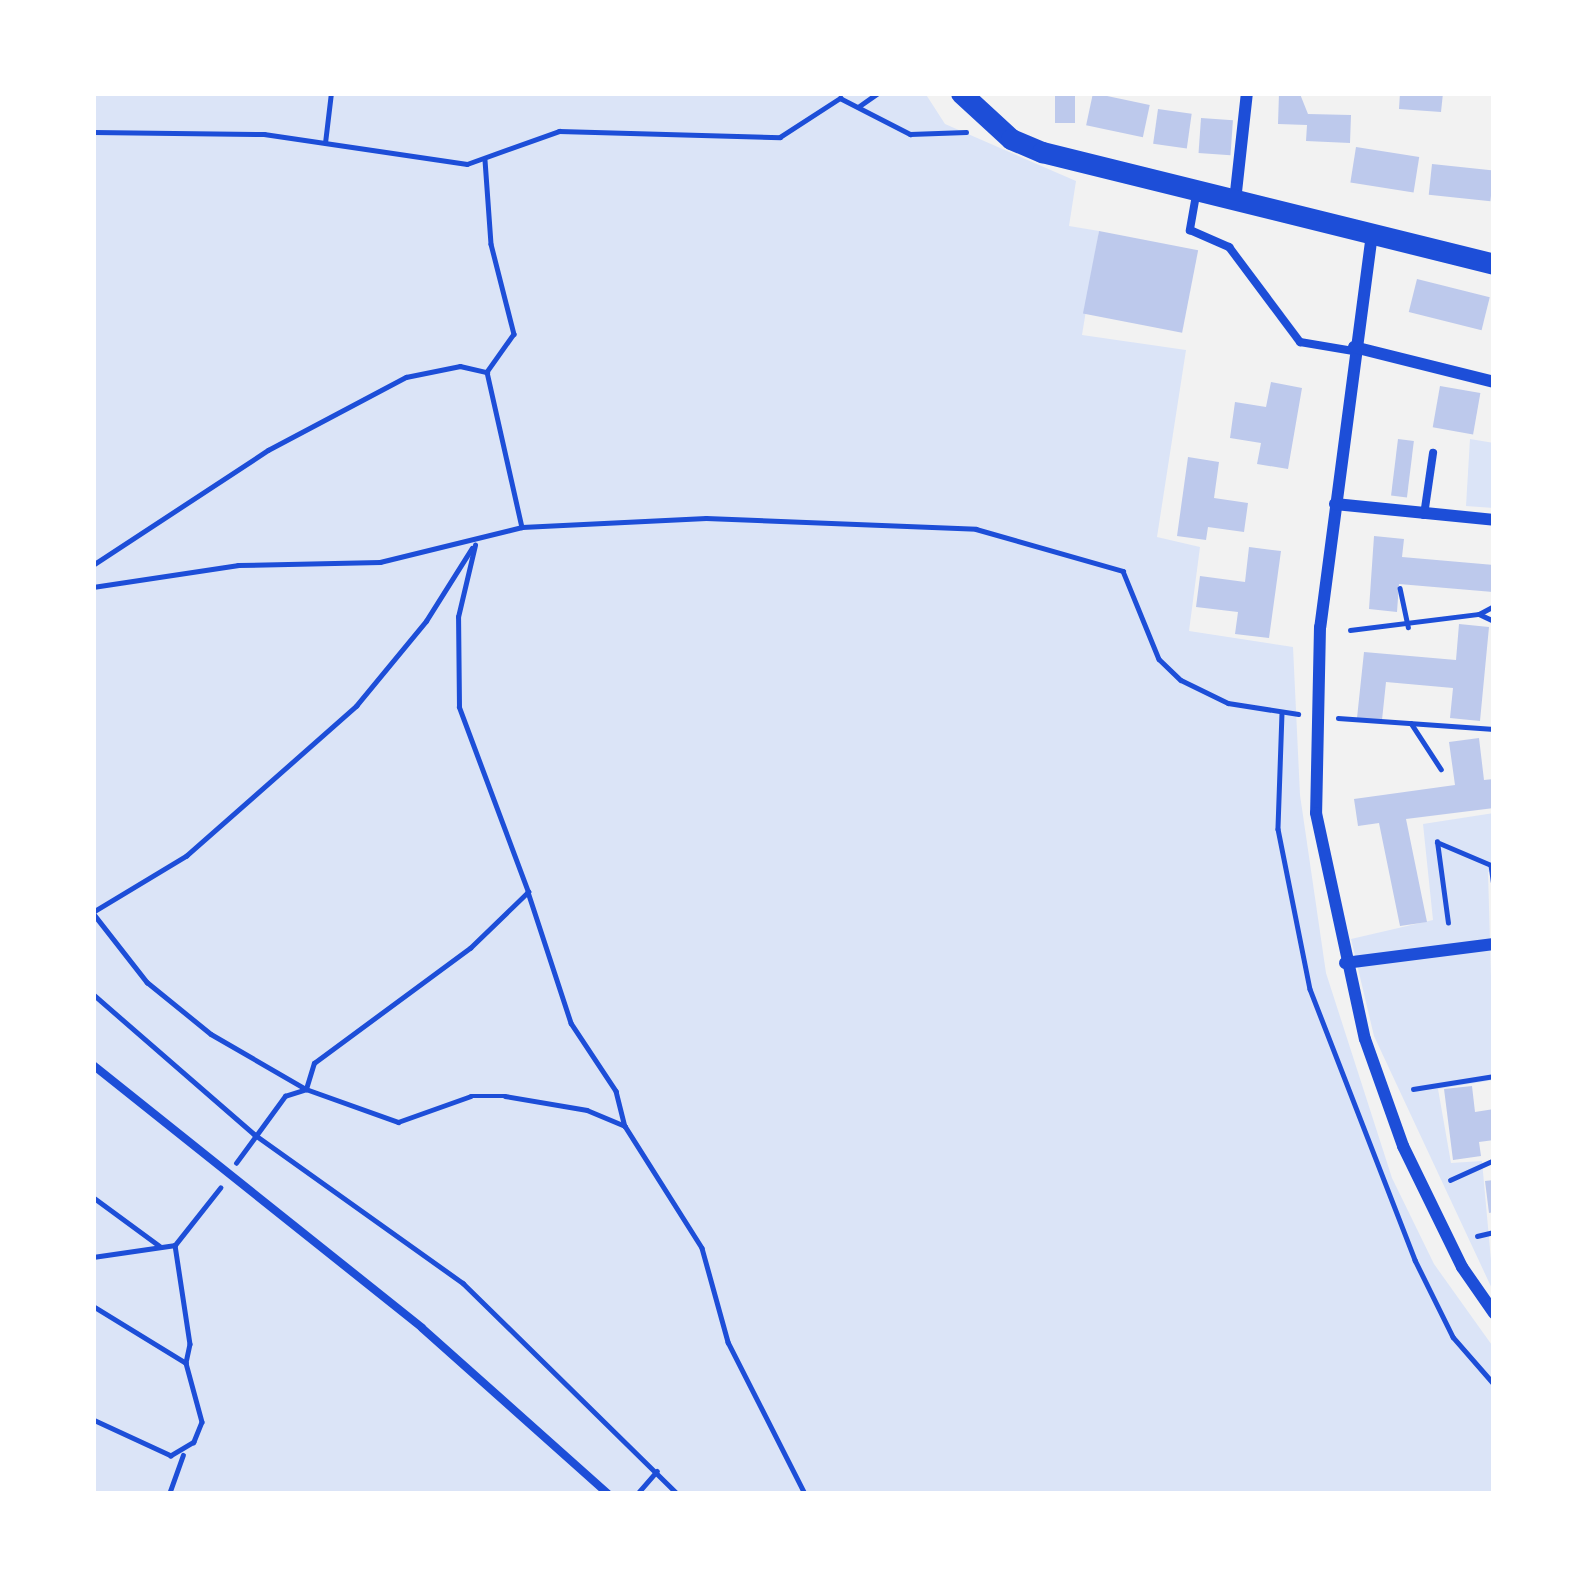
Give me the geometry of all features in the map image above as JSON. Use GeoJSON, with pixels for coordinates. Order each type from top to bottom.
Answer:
{"type":"FeatureCollection","features":[{"type":"Feature","properties":{"kind":"main road"},"geometry":{"type":"LineString","coordinates":[[962,93],[984,114],[1042,152],[1494,264]]}},
{"type":"Feature","properties":{"kind":"street"},"geometry":{"type":"LineString","coordinates":[[1235,201],[1247,93]]}},
{"type":"Feature","properties":{"kind":"street"},"geometry":{"type":"LineString","coordinates":[[1372,234],[1334,504],[1312,770],[1346,963],[1403,1146],[1462,1267],[1494,1313]]}},
{"type":"Feature","properties":{"kind":"street"},"geometry":{"type":"LineString","coordinates":[[1353,349],[1494,382]]}},
{"type":"Feature","properties":{"kind":"street"},"geometry":{"type":"LineString","coordinates":[[1334,504],[1494,520]]}},
{"type":"Feature","properties":{"kind":"street"},"geometry":{"type":"LineString","coordinates":[[1346,963],[1494,944]]}},
{"type":"Feature","properties":{"kind":"lane"},"geometry":{"type":"LineString","coordinates":[[1196,190],[1190,230],[1229,248],[1300,342],[1353,349]]}},
{"type":"Feature","properties":{"kind":"lane"},"geometry":{"type":"LineString","coordinates":[[1424,515],[1432,453]]}},
{"type":"Feature","properties":{"kind":"lane"},"geometry":{"type":"LineString","coordinates":[[93,1065],[226,1178],[422,1328],[608,1494]]}},
{"type":"Feature","properties":{"kind":"path"},"geometry":{"type":"LineString","coordinates":[[325,143],[332,93]]}},
{"type":"Feature","properties":{"kind":"path"},"geometry":{"type":"LineString","coordinates":[[858,106],[878,93]]}},
{"type":"Feature","properties":{"kind":"path"},"geometry":{"type":"LineString","coordinates":[[93,132],[325,143],[434,165],[484,160],[559,131],[780,137],[826,100],[858,106],[910,134],[939,138],[967,131],[984,114]]}},
{"type":"Feature","properties":{"kind":"path"},"geometry":{"type":"LineString","coordinates":[[484,160],[491,244],[514,334],[488,372],[523,527]]}},
{"type":"Feature","properties":{"kind":"path"},"geometry":{"type":"LineString","coordinates":[[93,565],[268,450],[406,376],[460,366],[488,372]]}},
{"type":"Feature","properties":{"kind":"path"},"geometry":{"type":"LineString","coordinates":[[93,587],[238,566],[380,562],[475,543],[523,527],[706,518],[976,529],[1123,572],[1159,659],[1181,680],[1228,703],[1303,715]]}},
{"type":"Feature","properties":{"kind":"path"},"geometry":{"type":"LineString","coordinates":[[475,543],[458,617],[459,707],[572,1023],[616,1090],[625,1126],[702,1248],[728,1342],[805,1494]]}},
{"type":"Feature","properties":{"kind":"path"},"geometry":{"type":"LineString","coordinates":[[475,543],[426,621],[356,706],[186,856],[93,912],[147,982],[212,1034],[305,1089],[398,1122],[471,1096],[505,1096],[587,1110],[625,1126]]}},
{"type":"Feature","properties":{"kind":"path"},"geometry":{"type":"LineString","coordinates":[[1400,588],[1408,627]]}},
{"type":"Feature","properties":{"kind":"path"},"geometry":{"type":"LineString","coordinates":[[1350,630],[1408,627],[1479,614],[1494,606]]}},
{"type":"Feature","properties":{"kind":"path"},"geometry":{"type":"LineString","coordinates":[[1479,614],[1494,621]]}},
{"type":"Feature","properties":{"kind":"path"},"geometry":{"type":"LineString","coordinates":[[1282,713],[1278,829],[1310,989],[1415,1259],[1453,1337],[1494,1384]]}},
{"type":"Feature","properties":{"kind":"path"},"geometry":{"type":"LineString","coordinates":[[1333,717],[1494,729]]}},
{"type":"Feature","properties":{"kind":"path"},"geometry":{"type":"LineString","coordinates":[[1412,723],[1442,769]]}},
{"type":"Feature","properties":{"kind":"path"},"geometry":{"type":"LineString","coordinates":[[1448,923],[1437,842],[1492,865],[1494,886]]}},
{"type":"Feature","properties":{"kind":"path"},"geometry":{"type":"LineString","coordinates":[[305,1089],[314,1063],[470,948],[528,892]]}},
{"type":"Feature","properties":{"kind":"path"},"geometry":{"type":"LineString","coordinates":[[93,994],[254,1134],[463,1283],[678,1494]]}},
{"type":"Feature","properties":{"kind":"path"},"geometry":{"type":"LineString","coordinates":[[1413,1089],[1494,1076]]}},
{"type":"Feature","properties":{"kind":"path"},"geometry":{"type":"LineString","coordinates":[[93,1257],[175,1244],[285,1096],[305,1089]]}},
{"type":"Feature","properties":{"kind":"path"},"geometry":{"type":"LineString","coordinates":[[1450,1180],[1494,1160]]}},
{"type":"Feature","properties":{"kind":"path"},"geometry":{"type":"LineString","coordinates":[[93,1197],[161,1246]]}},
{"type":"Feature","properties":{"kind":"path"},"geometry":{"type":"LineString","coordinates":[[1477,1235],[1494,1232]]}},
{"type":"Feature","properties":{"kind":"path"},"geometry":{"type":"LineString","coordinates":[[169,1494],[183,1454],[202,1422],[186,1363],[190,1344],[175,1244]]}},
{"type":"Feature","properties":{"kind":"path"},"geometry":{"type":"LineString","coordinates":[[93,1306],[186,1363]]}},
{"type":"Feature","properties":{"kind":"path"},"geometry":{"type":"LineString","coordinates":[[93,1420],[156,1453],[183,1454]]}},
{"type":"Feature","properties":{"kind":"path"},"geometry":{"type":"LineString","coordinates":[[637,1494],[658,1470]]}},
{"type":"Feature","properties":{"kind":"shaded area"},"geometry":{"type":"Polygon","coordinates":[[[93,93],[925,93],[945,124],[1076,181],[1069,226],[1099,231],[1082,335],[1186,350],[1157,537],[1200,547],[1189,631],[1293,647],[1300,795],[1326,973],[1392,1178],[1434,1264],[1494,1348],[1494,1494],[93,1494],[93,93]]]}},
{"type":"Feature","properties":{"kind":"shaded area"},"geometry":{"type":"Polygon","coordinates":[[[1470,439],[1494,443],[1494,508],[1466,506],[1470,439]]]}},
{"type":"Feature","properties":{"kind":"shaded area"},"geometry":{"type":"Polygon","coordinates":[[[1494,813],[1494,870],[1488,872],[1494,1080],[1438,1089],[1451,1163],[1482,1161],[1494,1293],[1374,1036],[1351,939],[1433,920],[1423,824],[1494,813]]]}},
{"type":"Feature","properties":{"kind":"building"},"geometry":{"type":"Polygon","coordinates":[[[1055,93],[1075,93],[1075,123],[1055,123],[1055,93]]]}},
{"type":"Feature","properties":{"kind":"building"},"geometry":{"type":"Polygon","coordinates":[[[1093,93],[1150,105],[1143,137],[1086,125],[1093,93]]]}},
{"type":"Feature","properties":{"kind":"building"},"geometry":{"type":"Polygon","coordinates":[[[1279,93],[1300,94],[1308,114],[1351,115],[1350,143],[1306,141],[1307,125],[1278,124],[1279,93]]]}},
{"type":"Feature","properties":{"kind":"building"},"geometry":{"type":"Polygon","coordinates":[[[1400,93],[1443,93],[1441,112],[1399,109],[1400,93]]]}},
{"type":"Feature","properties":{"kind":"building"},"geometry":{"type":"Polygon","coordinates":[[[1158,109],[1192,114],[1187,148],[1153,144],[1158,109]]]}},
{"type":"Feature","properties":{"kind":"building"},"geometry":{"type":"Polygon","coordinates":[[[1201,118],[1233,120],[1230,155],[1199,153],[1201,118]]]}},
{"type":"Feature","properties":{"kind":"building"},"geometry":{"type":"Polygon","coordinates":[[[1356,147],[1419,157],[1414,193],[1350,183],[1356,147]]]}},
{"type":"Feature","properties":{"kind":"building"},"geometry":{"type":"Polygon","coordinates":[[[1432,164],[1494,170],[1490,201],[1429,195],[1432,164]]]}},
{"type":"Feature","properties":{"kind":"building"},"geometry":{"type":"Polygon","coordinates":[[[1099,231],[1198,250],[1182,333],[1083,313],[1099,231]]]}},
{"type":"Feature","properties":{"kind":"building"},"geometry":{"type":"Polygon","coordinates":[[[1417,279],[1490,297],[1482,330],[1409,312],[1417,279]]]}},
{"type":"Feature","properties":{"kind":"building"},"geometry":{"type":"Polygon","coordinates":[[[1271,382],[1302,388],[1288,469],[1257,464],[1261,443],[1230,438],[1235,402],[1266,407],[1271,382]]]}},
{"type":"Feature","properties":{"kind":"building"},"geometry":{"type":"Polygon","coordinates":[[[1440,386],[1480,393],[1473,434],[1433,427],[1440,386]]]}},
{"type":"Feature","properties":{"kind":"building"},"geometry":{"type":"Polygon","coordinates":[[[1398,439],[1414,441],[1407,498],[1391,496],[1398,439]]]}},
{"type":"Feature","properties":{"kind":"building"},"geometry":{"type":"Polygon","coordinates":[[[1188,457],[1219,462],[1214,498],[1248,503],[1244,532],[1208,527],[1206,540],[1177,536],[1188,457]]]}},
{"type":"Feature","properties":{"kind":"building"},"geometry":{"type":"Polygon","coordinates":[[[1374,536],[1404,539],[1402,557],[1494,565],[1493,592],[1399,584],[1397,612],[1369,609],[1374,536]]]}},
{"type":"Feature","properties":{"kind":"building"},"geometry":{"type":"Polygon","coordinates":[[[1249,547],[1281,551],[1269,638],[1235,634],[1238,612],[1196,607],[1200,576],[1245,582],[1249,547]]]}},
{"type":"Feature","properties":{"kind":"building"},"geometry":{"type":"Polygon","coordinates":[[[1459,624],[1489,627],[1480,721],[1450,718],[1453,688],[1386,682],[1382,720],[1357,718],[1364,652],[1456,660],[1459,624]]]}},
{"type":"Feature","properties":{"kind":"building"},"geometry":{"type":"Polygon","coordinates":[[[1479,738],[1484,780],[1494,779],[1494,808],[1406,819],[1427,922],[1400,926],[1379,823],[1358,826],[1354,799],[1455,785],[1449,742],[1479,738]]]}},
{"type":"Feature","properties":{"kind":"building"},"geometry":{"type":"Polygon","coordinates":[[[1472,1086],[1475,1112],[1494,1109],[1494,1140],[1479,1142],[1481,1156],[1453,1160],[1444,1089],[1472,1086]]]}},
{"type":"Feature","properties":{"kind":"building"},"geometry":{"type":"Polygon","coordinates":[[[1494,1180],[1494,1212],[1489,1213],[1485,1181],[1494,1180]]]}}]}
